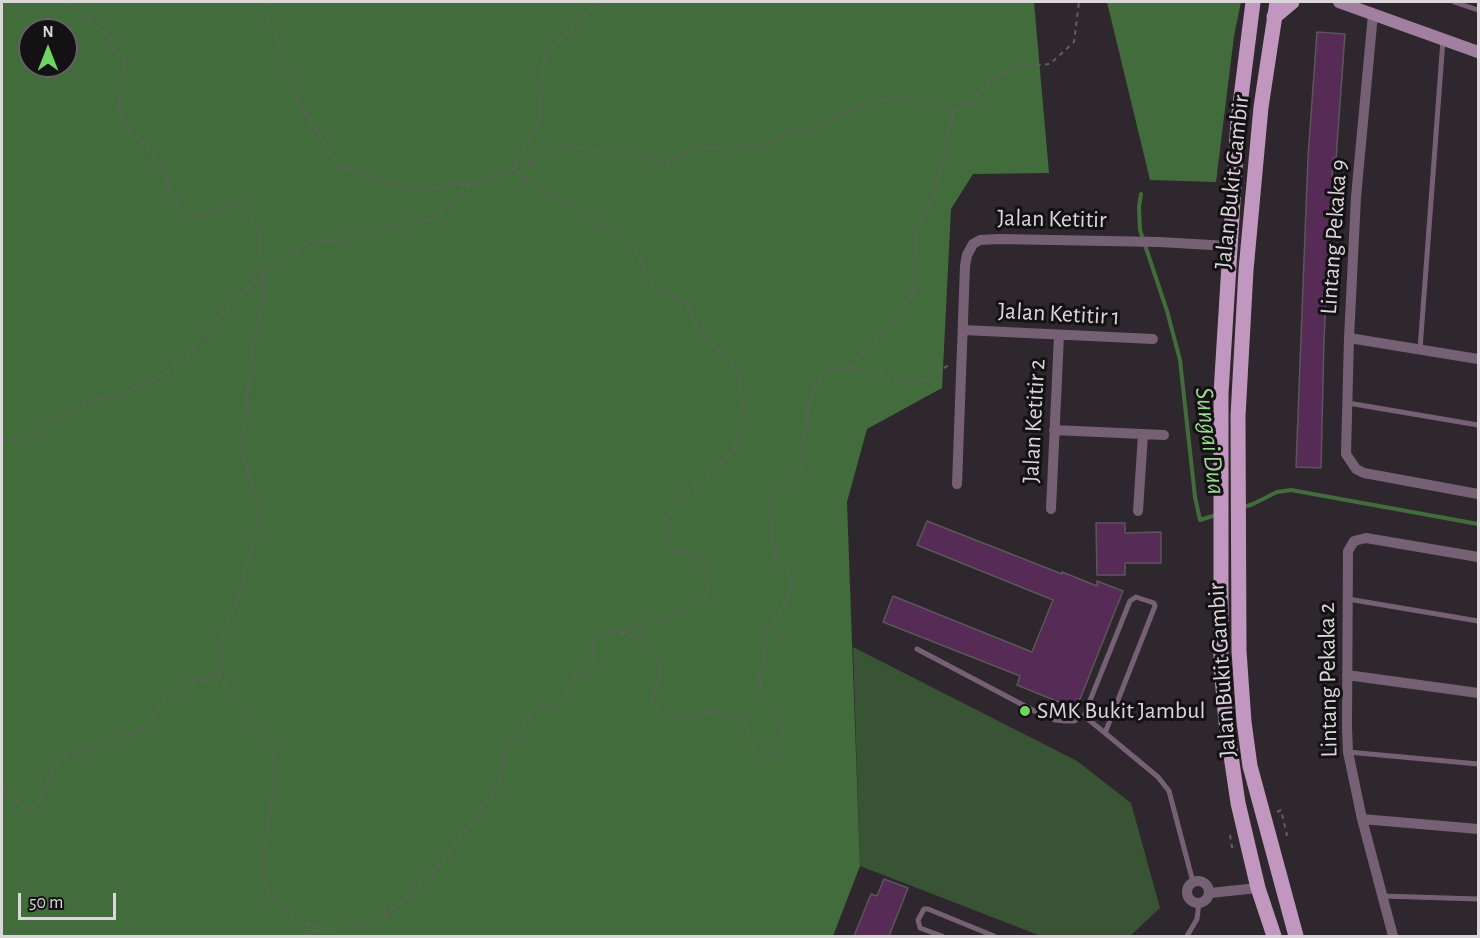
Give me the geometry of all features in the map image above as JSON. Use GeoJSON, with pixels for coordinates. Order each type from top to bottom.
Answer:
{"type":"FeatureCollection","features":[{"type":"Feature","properties":{"kind":"main road","name":"Jalan Bukit Gambir"},"geometry":{"type":"LineString","coordinates":[[1253,2],[1238,121],[1221,393],[1221,665],[1226,722],[1238,803],[1258,888],[1274,936]]}},
{"type":"Feature","properties":{"kind":"main road","name":"Jalan Bukit Gambir"},"geometry":{"type":"LineString","coordinates":[[1277,2],[1261,107],[1246,270],[1238,416],[1239,651],[1250,766],[1296,936]]}},
{"type":"Feature","properties":{"kind":"main road"},"geometry":{"type":"LineString","coordinates":[[1274,17],[1292,2]]}},
{"type":"Feature","properties":{"kind":"main road"},"geometry":{"type":"LineString","coordinates":[[1339,2],[1479,52]]}},
{"type":"Feature","properties":{"kind":"street","name":"Lintang Pekaka 9"},"geometry":{"type":"LineString","coordinates":[[1373,14],[1356,197],[1346,454],[1350,463],[1364,473],[1479,494]]}},
{"type":"Feature","properties":{"kind":"street","name":"Jalan Ketitir"},"geometry":{"type":"LineString","coordinates":[[957,484],[967,255],[973,244],[980,240],[999,239],[1128,241],[1229,246]]}},
{"type":"Feature","properties":{"kind":"street","name":"Jalan Ketitir 1"},"geometry":{"type":"LineString","coordinates":[[963,330],[1153,339]]}},
{"type":"Feature","properties":{"kind":"street","name":"Jalan Ketitir 2"},"geometry":{"type":"LineString","coordinates":[[1051,509],[1059,335]]}},
{"type":"Feature","properties":{"kind":"street"},"geometry":{"type":"LineString","coordinates":[[1349,338],[1479,359]]}},
{"type":"Feature","properties":{"kind":"street"},"geometry":{"type":"LineString","coordinates":[[1054,430],[1164,435]]}},
{"type":"Feature","properties":{"kind":"street"},"geometry":{"type":"LineString","coordinates":[[1138,511],[1143,434]]}},
{"type":"Feature","properties":{"kind":"street","name":"Lintang Pekaka 2"},"geometry":{"type":"LineString","coordinates":[[1393,936],[1362,819],[1348,752],[1348,551],[1354,541],[1366,538],[1479,557]]}},
{"type":"Feature","properties":{"kind":"street"},"geometry":{"type":"LineString","coordinates":[[1347,675],[1479,693]]}},
{"type":"Feature","properties":{"kind":"street"},"geometry":{"type":"LineString","coordinates":[[1362,819],[1479,829]]}},
{"type":"Feature","properties":{"kind":"street"},"geometry":{"type":"LineString","coordinates":[[1203,881],[1207,884],[1210,893],[1206,900],[1198,903],[1187,895],[1187,890],[1193,882],[1203,881]]}},
{"type":"Feature","properties":{"kind":"street"},"geometry":{"type":"LineString","coordinates":[[1210,893],[1258,888]]}},
{"type":"Feature","properties":{"kind":"lane"},"geometry":{"type":"LineString","coordinates":[[1454,2],[1479,10]]}},
{"type":"Feature","properties":{"kind":"lane"},"geometry":{"type":"LineString","coordinates":[[1420,349],[1443,39]]}},
{"type":"Feature","properties":{"kind":"lane"},"geometry":{"type":"LineString","coordinates":[[1347,403],[1479,425]]}},
{"type":"Feature","properties":{"kind":"lane"},"geometry":{"type":"LineString","coordinates":[[918,649],[1042,715],[1055,720],[1074,721],[1085,715],[1130,601],[1136,597],[1154,603],[1155,606],[1105,733]]}},
{"type":"Feature","properties":{"kind":"lane"},"geometry":{"type":"LineString","coordinates":[[1347,598],[1479,621]]}},
{"type":"Feature","properties":{"kind":"lane"},"geometry":{"type":"LineString","coordinates":[[1085,715],[1158,777],[1169,791],[1193,882]]}},
{"type":"Feature","properties":{"kind":"lane"},"geometry":{"type":"LineString","coordinates":[[1348,752],[1479,764]]}},
{"type":"Feature","properties":{"kind":"lane"},"geometry":{"type":"LineString","coordinates":[[1383,896],[1479,899]]}},
{"type":"Feature","properties":{"kind":"lane"},"geometry":{"type":"LineString","coordinates":[[1187,936],[1195,925],[1198,903]]}},
{"type":"Feature","properties":{"kind":"lane"},"geometry":{"type":"LineString","coordinates":[[942,936],[928,934],[920,928],[918,924],[924,909],[994,936]]}},
{"type":"Feature","properties":{"kind":"path"},"geometry":{"type":"LineString","coordinates":[[2,788],[7,790],[21,807],[28,809],[38,804],[51,771],[59,760],[88,750],[107,738],[135,732],[148,723],[171,694],[194,682],[208,680],[218,674],[222,666],[223,632],[243,589],[243,573],[259,522],[242,447],[253,344],[261,316],[260,229],[239,205],[225,206],[197,219],[181,211],[171,194],[166,178],[145,146],[131,133],[123,119],[119,104],[123,86],[123,59],[112,47],[110,36],[67,2]]}},
{"type":"Feature","properties":{"kind":"path"},"geometry":{"type":"LineString","coordinates":[[265,2],[267,18],[285,60],[298,101],[338,166],[412,190],[471,184],[569,145],[594,151],[619,150],[665,164],[691,149],[765,146],[787,130],[812,132],[863,102],[907,98],[954,111],[974,100],[992,78],[1019,67],[1050,64],[1074,42],[1079,2]]}},
{"type":"Feature","properties":{"kind":"path"},"geometry":{"type":"LineString","coordinates":[[512,169],[538,123],[544,55],[597,2]]}},
{"type":"Feature","properties":{"kind":"path"},"geometry":{"type":"LineString","coordinates":[[849,367],[884,332],[914,292],[917,226],[934,196],[954,111]]}},
{"type":"Feature","properties":{"kind":"path"},"geometry":{"type":"LineString","coordinates":[[512,169],[633,244],[653,287],[686,302],[696,325],[740,373],[743,419],[733,452],[676,500],[665,520],[669,541],[676,552],[689,554],[704,565],[710,579],[705,596],[690,608],[622,633]]}},
{"type":"Feature","properties":{"kind":"path"},"geometry":{"type":"LineString","coordinates":[[2,440],[33,436],[86,401],[116,397],[156,379],[185,358],[221,314],[262,275],[310,241],[339,241],[376,229],[432,219],[471,184]]}},
{"type":"Feature","properties":{"kind":"path"},"geometry":{"type":"LineString","coordinates":[[218,674],[272,748],[276,770],[261,874],[274,902],[292,917],[312,926],[324,928],[356,927],[382,917],[405,900],[431,875],[496,787],[501,778],[501,757],[534,709],[563,700],[576,676],[590,668],[594,657],[594,638],[606,631],[640,639],[656,651],[660,660],[660,677],[653,694],[653,703],[662,713],[692,718],[705,713],[738,714],[745,719],[750,746],[758,755],[774,754],[783,730],[778,713],[762,695],[760,678],[765,659],[762,642],[764,630],[774,621],[785,604],[792,586],[786,567],[774,558],[771,496],[773,490],[786,483],[801,467],[807,414],[817,382],[829,371],[849,367],[883,375],[897,382],[924,380],[946,365],[961,365]]}},
{"type":"Feature","properties":{"kind":"path"},"geometry":{"type":"LineString","coordinates":[[306,936],[324,928]]}},
{"type":"Feature","properties":{"kind":"shaded area"},"geometry":{"type":"Polygon","coordinates":[[[2,2],[1034,2],[1049,173],[973,174],[951,209],[942,388],[867,429],[847,502],[860,866],[833,936],[2,936],[2,2]]]}},
{"type":"Feature","properties":{"kind":"shaded area"},"geometry":{"type":"Polygon","coordinates":[[[1107,2],[1241,2],[1234,36],[1216,182],[1150,180],[1107,2]]]}},
{"type":"Feature","properties":{"kind":"shaded area"},"geometry":{"type":"Polygon","coordinates":[[[853,647],[1077,761],[1131,803],[1160,908],[1130,936],[1041,936],[860,866],[853,647]]]}},
{"type":"Feature","properties":{"kind":"building"},"geometry":{"type":"Polygon","coordinates":[[[1317,32],[1345,34],[1336,159],[1333,158],[1324,339],[1321,468],[1296,467],[1308,157],[1317,32]]]}},
{"type":"Feature","properties":{"kind":"building"},"geometry":{"type":"Polygon","coordinates":[[[927,521],[1062,574],[1062,572],[1097,586],[1097,581],[1123,591],[1076,709],[1017,685],[1020,676],[883,622],[893,596],[1032,652],[1053,600],[917,545],[927,521]]]}},
{"type":"Feature","properties":{"kind":"building"},"geometry":{"type":"Polygon","coordinates":[[[1096,523],[1125,523],[1125,533],[1161,532],[1161,563],[1125,563],[1125,575],[1097,575],[1096,523]]]}},
{"type":"Feature","properties":{"kind":"building"},"geometry":{"type":"Polygon","coordinates":[[[884,879],[908,888],[889,936],[854,936],[871,894],[877,896],[884,879]]]}},
{"type":"Feature","properties":{"kind":"waterway","name":"Sungai Dua"},"geometry":{"type":"LineString","coordinates":[[1141,194],[1140,230],[1167,311],[1180,360],[1195,497],[1200,520],[1216,515]]}},
{"type":"Feature","properties":{"kind":"waterway","name":"Sungai Dua"},"geometry":{"type":"LineString","coordinates":[[1241,508],[1277,492],[1291,490],[1478,524]]}},
{"type":"Feature","properties":{"kind":"place","name":"SMK Bukit Jambul"},"geometry":{"type":"Point","coordinates":[1025,711]}}]}
